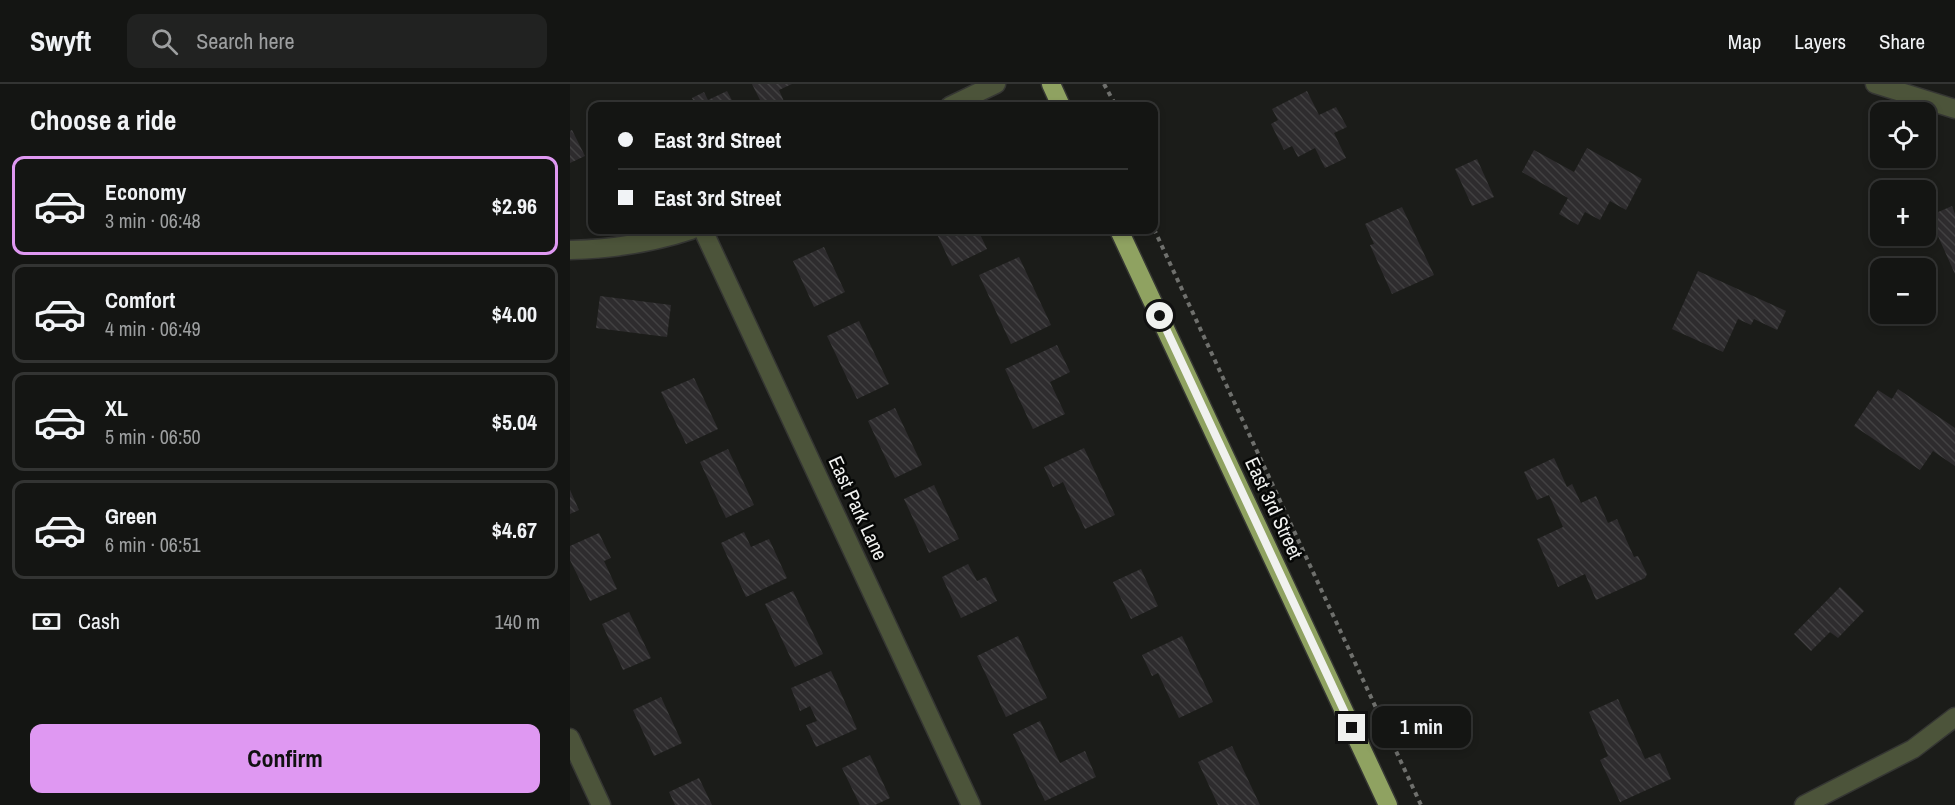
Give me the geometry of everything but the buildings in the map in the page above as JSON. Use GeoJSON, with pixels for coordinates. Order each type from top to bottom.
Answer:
{"type":"FeatureCollection","features":[{"type":"Feature","properties":{"kind":"highway"},"geometry":{"type":"LineString","coordinates":[[1050,84],[1059,102]]}},
{"type":"Feature","properties":{"kind":"highway","name":"East 3rd Street"},"geometry":{"type":"LineString","coordinates":[[1121,234],[1388,805]]}},
{"type":"Feature","properties":{"kind":"street"},"geometry":{"type":"LineString","coordinates":[[958,102],[996,84]]}},
{"type":"Feature","properties":{"kind":"street"},"geometry":{"type":"LineString","coordinates":[[1875,84],[1955,109]]}},
{"type":"Feature","properties":{"kind":"street"},"geometry":{"type":"LineString","coordinates":[[570,250],[615,248],[680,234]]}},
{"type":"Feature","properties":{"kind":"street","name":"East Park Lane"},"geometry":{"type":"LineString","coordinates":[[705,234],[971,805]]}},
{"type":"Feature","properties":{"kind":"street"},"geometry":{"type":"LineString","coordinates":[[1804,805],[1913,749],[1955,717]]}},
{"type":"Feature","properties":{"kind":"street"},"geometry":{"type":"LineString","coordinates":[[570,738],[601,805]]}},
{"type":"Feature","properties":{"kind":"path"},"geometry":{"type":"LineString","coordinates":[[1104,84],[1114,102]]}},
{"type":"Feature","properties":{"kind":"path"},"geometry":{"type":"LineString","coordinates":[[1156,234],[1421,805]]}},
{"type":"Feature","properties":{"kind":"route"},"geometry":{"type":"LineString","coordinates":[[1160,316],[1352,728]]}}]}
